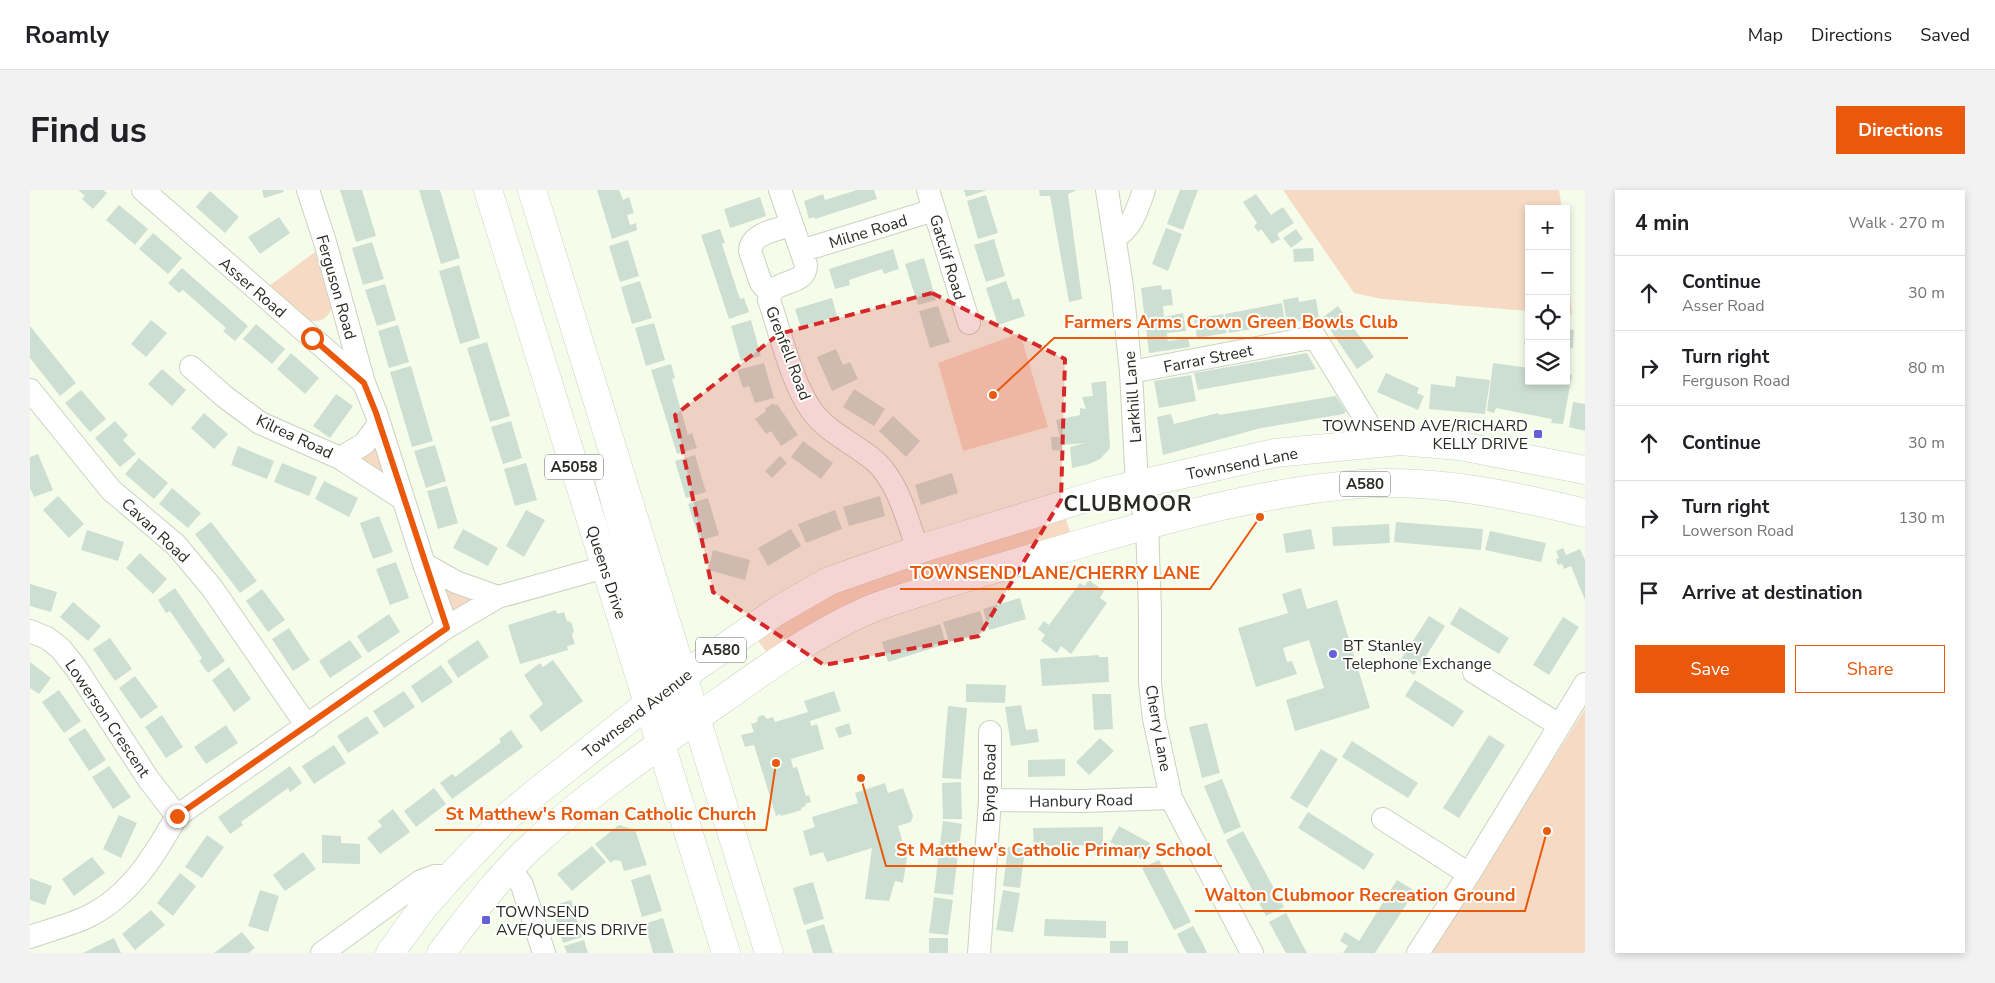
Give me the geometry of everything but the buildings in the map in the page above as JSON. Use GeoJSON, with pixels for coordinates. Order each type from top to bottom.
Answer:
{"type":"FeatureCollection","features":[{"type":"Feature","properties":{"kind":"main road","name":"Queens Drive"},"geometry":{"type":"LineString","coordinates":[[488,190],[604,567],[666,689],[698,718],[769,953]]}},
{"type":"Feature","properties":{"kind":"main road","name":"Queens Drive"},"geometry":{"type":"LineString","coordinates":[[532,190],[596,393],[666,689],[661,743],[726,953]]}},
{"type":"Feature","properties":{"kind":"main road","name":"Townsend Lane"},"geometry":{"type":"LineString","coordinates":[[1137,485],[1275,454],[1400,441],[1460,446],[1585,470]]}},
{"type":"Feature","properties":{"kind":"main road","name":"A580"},"geometry":{"type":"LineString","coordinates":[[440,953],[497,881],[533,844],[590,796],[661,743],[832,627],[870,610],[963,577],[1147,525],[1230,503],[1306,490],[1363,484],[1466,488],[1585,513]]}},
{"type":"Feature","properties":{"kind":"main road","name":"Townsend Avenue"},"geometry":{"type":"LineString","coordinates":[[390,953],[422,909],[514,811],[666,689],[777,611],[829,581],[918,550],[1106,492],[1137,485]]}},
{"type":"Feature","properties":{"kind":"street","name":"Asser Road"},"geometry":{"type":"LineString","coordinates":[[143,190],[364,383]]}},
{"type":"Feature","properties":{"kind":"street","name":"Ferguson Road"},"geometry":{"type":"LineString","coordinates":[[308,190],[325,242],[364,383],[447,628]]}},
{"type":"Feature","properties":{"kind":"street","name":"Grenfell Road"},"geometry":{"type":"LineString","coordinates":[[780,190],[806,265],[804,275],[776,286],[770,293],[769,300],[804,397],[823,423],[859,448],[876,462],[884,472],[897,495],[918,550]]}},
{"type":"Feature","properties":{"kind":"street","name":"Larkhill Lane"},"geometry":{"type":"LineString","coordinates":[[1106,190],[1115,237],[1131,372],[1137,485]]}},
{"type":"Feature","properties":{"kind":"street"},"geometry":{"type":"LineString","coordinates":[[1115,237],[1124,232],[1137,210],[1144,190]]}},
{"type":"Feature","properties":{"kind":"street","name":"Milne Road"},"geometry":{"type":"LineString","coordinates":[[801,251],[931,200]]}},
{"type":"Feature","properties":{"kind":"street","name":"Gatclif Road"},"geometry":{"type":"LineString","coordinates":[[931,200],[969,323]]}},
{"type":"Feature","properties":{"kind":"street","name":"Grenfell Road"},"geometry":{"type":"LineString","coordinates":[[770,293],[762,284],[750,247],[756,237],[792,225]]}},
{"type":"Feature","properties":{"kind":"street"},"geometry":{"type":"LineString","coordinates":[[312,338],[327,335],[334,331],[346,317]]}},
{"type":"Feature","properties":{"kind":"street","name":"Farrar Street"},"geometry":{"type":"LineString","coordinates":[[1131,372],[1315,337],[1369,425],[1372,443]]}},
{"type":"Feature","properties":{"kind":"street","name":"Kilrea Road"},"geometry":{"type":"LineString","coordinates":[[191,368],[225,397],[260,422],[340,458],[403,499]]}},
{"type":"Feature","properties":{"kind":"street","name":"Cavan Road"},"geometry":{"type":"LineString","coordinates":[[30,390],[111,490],[176,545],[212,588],[307,726]]}},
{"type":"Feature","properties":{"kind":"street"},"geometry":{"type":"LineString","coordinates":[[340,458],[364,444],[379,424]]}},
{"type":"Feature","properties":{"kind":"street","name":"Cherry Lane"},"geometry":{"type":"LineString","coordinates":[[1137,485],[1147,525],[1150,683],[1154,719],[1171,798],[1252,953]]}},
{"type":"Feature","properties":{"kind":"street"},"geometry":{"type":"LineString","coordinates":[[424,564],[456,582],[498,597]]}},
{"type":"Feature","properties":{"kind":"street"},"geometry":{"type":"LineString","coordinates":[[30,937],[88,916],[109,903],[132,884],[151,860],[177,816],[447,628],[498,597],[604,567]]}},
{"type":"Feature","properties":{"kind":"street","name":"Lowerson Crescent"},"geometry":{"type":"LineString","coordinates":[[30,631],[47,638],[61,649],[76,668],[149,780],[177,816]]}},
{"type":"Feature","properties":{"kind":"street"},"geometry":{"type":"LineString","coordinates":[[1474,672],[1559,725]]}},
{"type":"Feature","properties":{"kind":"street"},"geometry":{"type":"LineString","coordinates":[[1418,953],[1469,874],[1585,684]]}},
{"type":"Feature","properties":{"kind":"street","name":"Byng Road"},"geometry":{"type":"LineString","coordinates":[[978,953],[990,800],[990,732]]}},
{"type":"Feature","properties":{"kind":"street","name":"Hanbury Road"},"geometry":{"type":"LineString","coordinates":[[990,800],[1083,801],[1171,798]]}},
{"type":"Feature","properties":{"kind":"street"},"geometry":{"type":"LineString","coordinates":[[1383,819],[1469,874]]}},
{"type":"Feature","properties":{"kind":"street"},"geometry":{"type":"LineString","coordinates":[[510,868],[522,885],[544,953]]}},
{"type":"Feature","properties":{"kind":"street"},"geometry":{"type":"LineString","coordinates":[[322,953],[421,881],[435,876],[451,876]]}},
{"type":"Feature","properties":{"kind":"highlighted area"},"geometry":{"type":"Polygon","coordinates":[[[932,293],[1065,359],[1061,500],[979,636],[824,665],[713,592],[675,415],[779,334],[932,293]]]}},
{"type":"Feature","properties":{"kind":"shaded area"},"geometry":{"type":"Polygon","coordinates":[[[1283,190],[1559,190],[1561,205],[1525,205],[1525,311],[1382,299],[1354,293],[1283,190]]]}},
{"type":"Feature","properties":{"kind":"shaded area"},"geometry":{"type":"Polygon","coordinates":[[[315,252],[332,303],[328,316],[321,320],[312,321],[307,320],[269,286],[315,252]]]}},
{"type":"Feature","properties":{"kind":"shaded area"},"geometry":{"type":"Polygon","coordinates":[[[1570,295],[1572,315],[1570,315],[1570,295]]]}},
{"type":"Feature","properties":{"kind":"shaded area"},"geometry":{"type":"Polygon","coordinates":[[[1020,333],[1048,427],[963,451],[938,363],[1020,333]]]}},
{"type":"Feature","properties":{"kind":"shaded area"},"geometry":{"type":"Polygon","coordinates":[[[374,443],[385,478],[361,463],[359,456],[374,443]]]}},
{"type":"Feature","properties":{"kind":"shaded area"},"geometry":{"type":"Polygon","coordinates":[[[1065,516],[1071,535],[768,654],[756,638],[831,592],[1065,516]]]}},
{"type":"Feature","properties":{"kind":"shaded area"},"geometry":{"type":"Polygon","coordinates":[[[440,584],[476,597],[452,613],[440,584]]]}},
{"type":"Feature","properties":{"kind":"shaded area"},"geometry":{"type":"Polygon","coordinates":[[[1585,709],[1585,953],[1431,953],[1585,709]]]}},
{"type":"Feature","properties":{"kind":"place","name":"Farmers Arms Crown Green Bowls Club"},"geometry":{"type":"Point","coordinates":[993,395]}},
{"type":"Feature","properties":{"kind":"place","name":"TOWNSEND AVE/RICHARD KELLY DRIVE"},"geometry":{"type":"Point","coordinates":[1538,434]}},
{"type":"Feature","properties":{"kind":"place","name":"TOWNSEND LANE/CHERRY LANE"},"geometry":{"type":"Point","coordinates":[1260,517]}},
{"type":"Feature","properties":{"kind":"place","name":"BT Stanley Telephone Exchange"},"geometry":{"type":"Point","coordinates":[1333,654]}},
{"type":"Feature","properties":{"kind":"place","name":"St Matthew's Roman Catholic Church"},"geometry":{"type":"Point","coordinates":[776,763]}},
{"type":"Feature","properties":{"kind":"place","name":"St Matthew's Catholic Primary School"},"geometry":{"type":"Point","coordinates":[861,778]}},
{"type":"Feature","properties":{"kind":"place","name":"Walton Clubmoor Recreation Ground"},"geometry":{"type":"Point","coordinates":[1547,831]}},
{"type":"Feature","properties":{"kind":"place","name":"TOWNSEND AVE/QUEENS DRIVE"},"geometry":{"type":"Point","coordinates":[486,920]}},
{"type":"Feature","properties":{"kind":"district","name":"CLUBMOOR"},"geometry":{"type":"Point","coordinates":[1128,504]}},
{"type":"Feature","properties":{"kind":"route"},"geometry":{"type":"LineString","coordinates":[[177,816],[447,628],[424,564],[376,413],[364,383],[312,338]]}}]}
